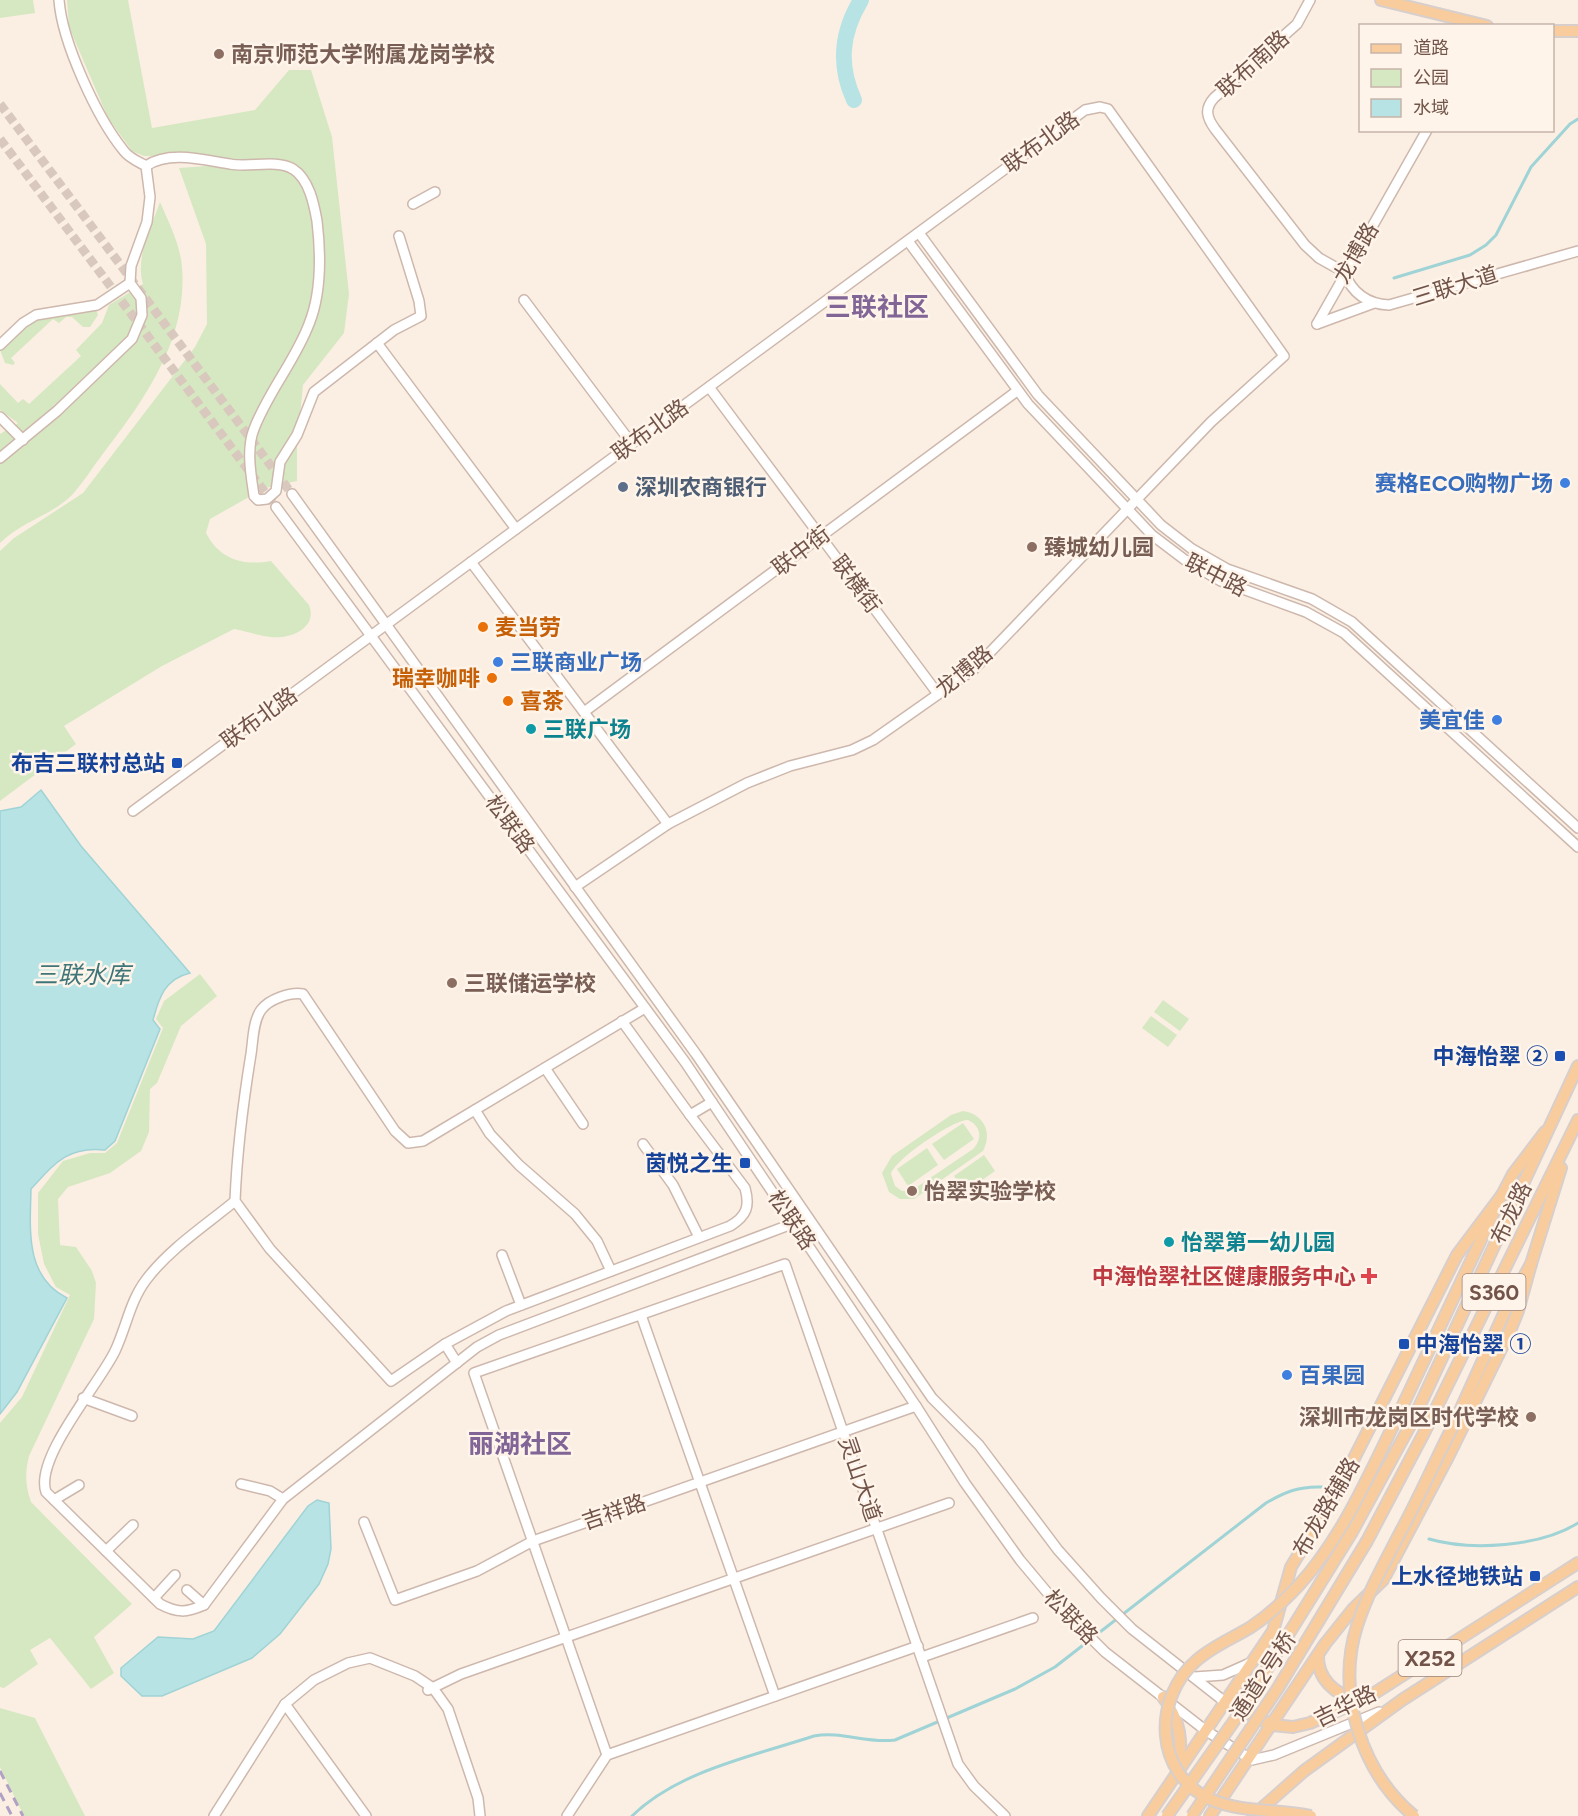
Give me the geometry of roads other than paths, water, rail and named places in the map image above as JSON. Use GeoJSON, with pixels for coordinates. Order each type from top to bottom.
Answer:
{"type":"FeatureCollection","features":[{"type":"Feature","properties":{"kind":"main road"},"geometry":{"type":"LineString","coordinates":[[1381,0],[1479,24]]}},
{"type":"Feature","properties":{"kind":"main road"},"geometry":{"type":"LineString","coordinates":[[1554,31],[1578,31]]}},
{"type":"Feature","properties":{"kind":"main road","name":"布龙路"},"geometry":{"type":"LineString","coordinates":[[1352,1532],[1394,1456],[1556,1117],[1578,1066]]}},
{"type":"Feature","properties":{"kind":"main road"},"geometry":{"type":"LineString","coordinates":[[1311,1816],[1235,1807],[1213,1800],[1194,1789],[1172,1761],[1166,1743],[1164,1732],[1167,1706],[1178,1680],[1196,1661],[1263,1618],[1311,1571],[1344,1521],[1394,1424],[1502,1195],[1523,1159],[1556,1117]]}},
{"type":"Feature","properties":{"kind":"main road","name":"布龙路"},"geometry":{"type":"LineString","coordinates":[[1366,1541],[1408,1463],[1578,1120]]}},
{"type":"Feature","properties":{"kind":"main road"},"geometry":{"type":"LineString","coordinates":[[1210,1816],[1250,1760],[1318,1655],[1353,1609],[1383,1580],[1409,1533],[1518,1311],[1567,1143]]}},
{"type":"Feature","properties":{"kind":"main road","name":"布龙路辅路"},"geometry":{"type":"LineString","coordinates":[[1148,1816],[1276,1625],[1283,1592],[1292,1567],[1340,1486],[1457,1255],[1502,1195]]}},
{"type":"Feature","properties":{"kind":"main road"},"geometry":{"type":"LineString","coordinates":[[1414,1816],[1392,1793],[1375,1768],[1358,1732],[1351,1701],[1352,1649],[1356,1628],[1373,1585],[1454,1424],[1507,1307],[1531,1264]]}},
{"type":"Feature","properties":{"kind":"main road","name":"通道2号桥"},"geometry":{"type":"LineString","coordinates":[[1167,1816],[1239,1714],[1352,1532]]}},
{"type":"Feature","properties":{"kind":"main road","name":"通道2号桥"},"geometry":{"type":"LineString","coordinates":[[1192,1816],[1278,1688],[1366,1541]]}},
{"type":"Feature","properties":{"kind":"main road","name":"吉华路"},"geometry":{"type":"LineString","coordinates":[[1225,1702],[1272,1725],[1293,1727],[1310,1723],[1370,1696],[1578,1563]]}},
{"type":"Feature","properties":{"kind":"main road","name":"吉华路"},"geometry":{"type":"LineString","coordinates":[[1253,1816],[1304,1771],[1402,1700],[1577,1590]]}},
{"type":"Feature","properties":{"kind":"main road"},"geometry":{"type":"LineString","coordinates":[[1318,1655],[1322,1674],[1336,1691],[1352,1697],[1370,1696]]}},
{"type":"Feature","properties":{"kind":"main road"},"geometry":{"type":"LineString","coordinates":[[1163,1697],[1174,1715],[1180,1738],[1179,1761],[1172,1781]]}},
{"type":"Feature","properties":{"kind":"street"},"geometry":{"type":"LineString","coordinates":[[59,0],[63,30],[92,98],[125,153],[146,166]]}},
{"type":"Feature","properties":{"kind":"street","name":"联布南路"},"geometry":{"type":"LineString","coordinates":[[1310,0],[1297,24],[1209,105],[1207,114],[1215,129],[1305,245],[1319,258],[1344,272]]}},
{"type":"Feature","properties":{"kind":"street","name":"联布北路"},"geometry":{"type":"LineString","coordinates":[[133,811],[1085,110],[1100,107],[1114,115],[1284,356]]}},
{"type":"Feature","properties":{"kind":"street","name":"龙博路"},"geometry":{"type":"LineString","coordinates":[[1374,303],[1317,324],[1344,272],[1426,132]]}},
{"type":"Feature","properties":{"kind":"street"},"geometry":{"type":"LineString","coordinates":[[146,166],[161,158],[234,165],[283,165],[294,170],[310,192],[315,212],[320,257],[317,297],[309,325],[254,429],[250,449],[250,467],[254,496],[258,500],[267,498],[276,491],[280,462],[297,435],[314,392],[394,330],[417,320],[422,311],[399,236]]}},
{"type":"Feature","properties":{"kind":"street"},"geometry":{"type":"LineString","coordinates":[[0,458],[23,440],[132,339],[142,315],[137,290],[130,283],[131,266],[147,222],[150,197],[146,166]]}},
{"type":"Feature","properties":{"kind":"street"},"geometry":{"type":"LineString","coordinates":[[413,204],[435,192]]}},
{"type":"Feature","properties":{"kind":"street","name":"联中路"},"geometry":{"type":"LineString","coordinates":[[918,233],[1014,366],[1063,423],[1136,500],[1176,537],[1209,560],[1245,577],[1312,599],[1352,622],[1578,828]]}},
{"type":"Feature","properties":{"kind":"street","name":"联中路"},"geometry":{"type":"LineString","coordinates":[[908,241],[1017,391],[1059,440],[1152,535],[1202,571],[1240,590],[1306,612],[1344,633],[1578,847]]}},
{"type":"Feature","properties":{"kind":"street","name":"三联大道"},"geometry":{"type":"LineString","coordinates":[[1374,303],[1397,304],[1578,251]]}},
{"type":"Feature","properties":{"kind":"street"},"geometry":{"type":"LineString","coordinates":[[1344,272],[1355,292],[1374,303]]}},
{"type":"Feature","properties":{"kind":"street"},"geometry":{"type":"LineString","coordinates":[[0,345],[23,323],[36,315],[97,305],[130,283]]}},
{"type":"Feature","properties":{"kind":"street"},"geometry":{"type":"LineString","coordinates":[[524,300],[632,444]]}},
{"type":"Feature","properties":{"kind":"street"},"geometry":{"type":"LineString","coordinates":[[377,343],[516,529]]}},
{"type":"Feature","properties":{"kind":"street","name":"龙博路"},"geometry":{"type":"LineString","coordinates":[[575,887],[668,824],[761,776],[863,746],[974,669],[1232,402],[1284,356]]}},
{"type":"Feature","properties":{"kind":"street","name":"联横街"},"geometry":{"type":"LineString","coordinates":[[709,387],[938,694]]}},
{"type":"Feature","properties":{"kind":"street","name":"联中街"},"geometry":{"type":"LineString","coordinates":[[585,712],[1017,391]]}},
{"type":"Feature","properties":{"kind":"street"},"geometry":{"type":"LineString","coordinates":[[0,417],[23,440]]}},
{"type":"Feature","properties":{"kind":"street","name":"松联路"},"geometry":{"type":"LineString","coordinates":[[292,494],[696,1054],[932,1398],[979,1445],[1058,1550],[1101,1598],[1132,1629],[1225,1702]]}},
{"type":"Feature","properties":{"kind":"street","name":"松联路"},"geometry":{"type":"LineString","coordinates":[[276,507],[712,1102],[1005,1540],[1038,1583],[1106,1652],[1205,1730],[1250,1760]]}},
{"type":"Feature","properties":{"kind":"street"},"geometry":{"type":"LineString","coordinates":[[471,562],[668,824]]}},
{"type":"Feature","properties":{"kind":"street"},"geometry":{"type":"LineString","coordinates":[[622,1022],[745,1188],[748,1200],[742,1219],[730,1226],[521,1305],[446,1344],[391,1381],[270,1249],[235,1201],[242,1111],[256,1024],[261,1009],[285,995],[303,994],[395,1131],[408,1143],[423,1141],[645,1008]]}},
{"type":"Feature","properties":{"kind":"street"},"geometry":{"type":"LineString","coordinates":[[545,1068],[583,1124]]}},
{"type":"Feature","properties":{"kind":"street"},"geometry":{"type":"LineString","coordinates":[[690,1115],[712,1102]]}},
{"type":"Feature","properties":{"kind":"street"},"geometry":{"type":"LineString","coordinates":[[475,1110],[490,1134],[519,1165],[576,1214],[597,1241],[611,1271]]}},
{"type":"Feature","properties":{"kind":"street"},"geometry":{"type":"LineString","coordinates":[[643,1144],[673,1185],[699,1237]]}},
{"type":"Feature","properties":{"kind":"street"},"geometry":{"type":"LineString","coordinates":[[235,1201],[184,1243],[147,1279],[137,1295],[114,1353],[83,1398],[44,1475],[46,1492],[154,1598],[176,1612],[189,1612],[204,1605],[283,1499],[457,1363],[499,1335],[808,1218]]}},
{"type":"Feature","properties":{"kind":"street"},"geometry":{"type":"LineString","coordinates":[[502,1255],[521,1305]]}},
{"type":"Feature","properties":{"kind":"street","name":"灵山大道"},"geometry":{"type":"LineString","coordinates":[[641,1315],[785,1264],[958,1764],[974,1786],[1005,1816]]}},
{"type":"Feature","properties":{"kind":"street"},"geometry":{"type":"LineString","coordinates":[[607,1755],[474,1373],[641,1315],[774,1696]]}},
{"type":"Feature","properties":{"kind":"street"},"geometry":{"type":"LineString","coordinates":[[446,1344],[457,1363]]}},
{"type":"Feature","properties":{"kind":"street"},"geometry":{"type":"LineString","coordinates":[[83,1398],[132,1416]]}},
{"type":"Feature","properties":{"kind":"street","name":"吉祥路"},"geometry":{"type":"LineString","coordinates":[[364,1522],[394,1600],[477,1571],[533,1540],[916,1406]]}},
{"type":"Feature","properties":{"kind":"street"},"geometry":{"type":"LineString","coordinates":[[241,1484],[270,1491],[283,1499]]}},
{"type":"Feature","properties":{"kind":"street"},"geometry":{"type":"LineString","coordinates":[[54,1500],[79,1485]]}},
{"type":"Feature","properties":{"kind":"street"},"geometry":{"type":"LineString","coordinates":[[431,1689],[461,1674],[949,1503]]}},
{"type":"Feature","properties":{"kind":"street"},"geometry":{"type":"LineString","coordinates":[[106,1551],[133,1525]]}},
{"type":"Feature","properties":{"kind":"street"},"geometry":{"type":"LineString","coordinates":[[154,1598],[175,1575]]}},
{"type":"Feature","properties":{"kind":"street"},"geometry":{"type":"LineString","coordinates":[[187,1590],[204,1605]]}},
{"type":"Feature","properties":{"kind":"street"},"geometry":{"type":"LineString","coordinates":[[922,1657],[1033,1618]]}},
{"type":"Feature","properties":{"kind":"street"},"geometry":{"type":"LineString","coordinates":[[567,1816],[607,1755],[918,1646]]}},
{"type":"Feature","properties":{"kind":"street"},"geometry":{"type":"LineString","coordinates":[[214,1816],[285,1704],[314,1680],[358,1658],[381,1661],[416,1676],[448,1709],[478,1798],[480,1816]]}},
{"type":"Feature","properties":{"kind":"street"},"geometry":{"type":"LineString","coordinates":[[1192,1676],[1202,1678],[1223,1675],[1252,1662]]}},
{"type":"Feature","properties":{"kind":"street"},"geometry":{"type":"LineString","coordinates":[[1250,1760],[1258,1761],[1362,1721],[1402,1700]]}},
{"type":"Feature","properties":{"kind":"street"},"geometry":{"type":"LineString","coordinates":[[285,1704],[366,1816]]}},
{"type":"Feature","properties":{"kind":"water","name":"三联水库"},"geometry":{"type":"Polygon","coordinates":[[[41,790],[81,846],[190,973],[181,976],[164,990],[153,1020],[160,1029],[115,1141],[105,1150],[81,1151],[62,1159],[31,1189],[31,1236],[37,1265],[53,1289],[67,1298],[17,1392],[0,1414],[0,811],[21,807],[41,790]]]}},
{"type":"Feature","properties":{"kind":"water"},"geometry":{"type":"Polygon","coordinates":[[[317,1500],[329,1503],[331,1549],[328,1564],[319,1584],[280,1634],[252,1658],[162,1696],[142,1696],[121,1676],[121,1668],[158,1637],[193,1639],[214,1631],[308,1506],[317,1500]]]}},
{"type":"Feature","properties":{"kind":"waterway"},"geometry":{"type":"LineString","coordinates":[[854,100],[846,74],[844,49],[849,25],[861,0]]}},
{"type":"Feature","properties":{"kind":"waterway"},"geometry":{"type":"LineString","coordinates":[[1394,278],[1470,255],[1486,245],[1496,235],[1531,167],[1570,124],[1578,119]]}},
{"type":"Feature","properties":{"kind":"waterway"},"geometry":{"type":"LineString","coordinates":[[632,1816],[671,1787],[742,1758],[814,1736],[835,1735],[885,1741],[895,1740],[1015,1689],[1055,1667],[1266,1503],[1292,1490],[1322,1487]]}},
{"type":"Feature","properties":{"kind":"waterway"},"geometry":{"type":"LineString","coordinates":[[1429,1539],[1446,1543],[1485,1546],[1525,1542],[1562,1531],[1578,1523]]}},
{"type":"Feature","properties":{"kind":"tunnel"},"geometry":{"type":"LineString","coordinates":[[0,104],[292,494]]}},
{"type":"Feature","properties":{"kind":"tunnel"},"geometry":{"type":"LineString","coordinates":[[0,139],[276,507]]}},
{"type":"Feature","properties":{"kind":"railway"},"geometry":{"type":"LineString","coordinates":[[0,1771],[23,1816]]}},
{"type":"Feature","properties":{"kind":"railway"},"geometry":{"type":"LineString","coordinates":[[0,1793],[12,1816]]}},
{"type":"Feature","properties":{"kind":"place","name":"南京师范大学附属龙岗学校"},"geometry":{"type":"Point","coordinates":[219,54]}},
{"type":"Feature","properties":{"kind":"place","name":"赛格ECO购物广场"},"geometry":{"type":"Point","coordinates":[1565,483]}},
{"type":"Feature","properties":{"kind":"place","name":"深圳农商银行"},"geometry":{"type":"Point","coordinates":[623,487]}},
{"type":"Feature","properties":{"kind":"place","name":"臻城幼儿园"},"geometry":{"type":"Point","coordinates":[1032,547]}},
{"type":"Feature","properties":{"kind":"place","name":"麦当劳"},"geometry":{"type":"Point","coordinates":[483,627]}},
{"type":"Feature","properties":{"kind":"place","name":"三联商业广场"},"geometry":{"type":"Point","coordinates":[498,662]}},
{"type":"Feature","properties":{"kind":"place","name":"瑞幸咖啡"},"geometry":{"type":"Point","coordinates":[492,678]}},
{"type":"Feature","properties":{"kind":"place","name":"喜茶"},"geometry":{"type":"Point","coordinates":[508,701]}},
{"type":"Feature","properties":{"kind":"place","name":"美宜佳"},"geometry":{"type":"Point","coordinates":[1497,720]}},
{"type":"Feature","properties":{"kind":"place","name":"三联广场"},"geometry":{"type":"Point","coordinates":[531,729]}},
{"type":"Feature","properties":{"kind":"place","name":"布吉三联村总站"},"geometry":{"type":"Point","coordinates":[177,763]}},
{"type":"Feature","properties":{"kind":"place","name":"三联储运学校"},"geometry":{"type":"Point","coordinates":[452,983]}},
{"type":"Feature","properties":{"kind":"place","name":"中海怡翠 ②"},"geometry":{"type":"Point","coordinates":[1560,1056]}},
{"type":"Feature","properties":{"kind":"place","name":"茵悦之生"},"geometry":{"type":"Point","coordinates":[745,1163]}},
{"type":"Feature","properties":{"kind":"place","name":"怡翠实验学校"},"geometry":{"type":"Point","coordinates":[912,1191]}},
{"type":"Feature","properties":{"kind":"place","name":"怡翠第一幼儿园"},"geometry":{"type":"Point","coordinates":[1169,1242]}},
{"type":"Feature","properties":{"kind":"place","name":"中海怡翠社区健康服务中心"},"geometry":{"type":"Point","coordinates":[1369,1276]}},
{"type":"Feature","properties":{"kind":"place","name":"中海怡翠 ①"},"geometry":{"type":"Point","coordinates":[1404,1344]}},
{"type":"Feature","properties":{"kind":"place","name":"百果园"},"geometry":{"type":"Point","coordinates":[1287,1375]}},
{"type":"Feature","properties":{"kind":"place","name":"深圳市龙岗区时代学校"},"geometry":{"type":"Point","coordinates":[1531,1417]}},
{"type":"Feature","properties":{"kind":"place","name":"上水径地铁站"},"geometry":{"type":"Point","coordinates":[1535,1576]}},
{"type":"Feature","properties":{"kind":"district","name":"三联社区"},"geometry":{"type":"Point","coordinates":[877,307]}},
{"type":"Feature","properties":{"kind":"district","name":"丽湖社区"},"geometry":{"type":"Point","coordinates":[520,1444]}}]}
